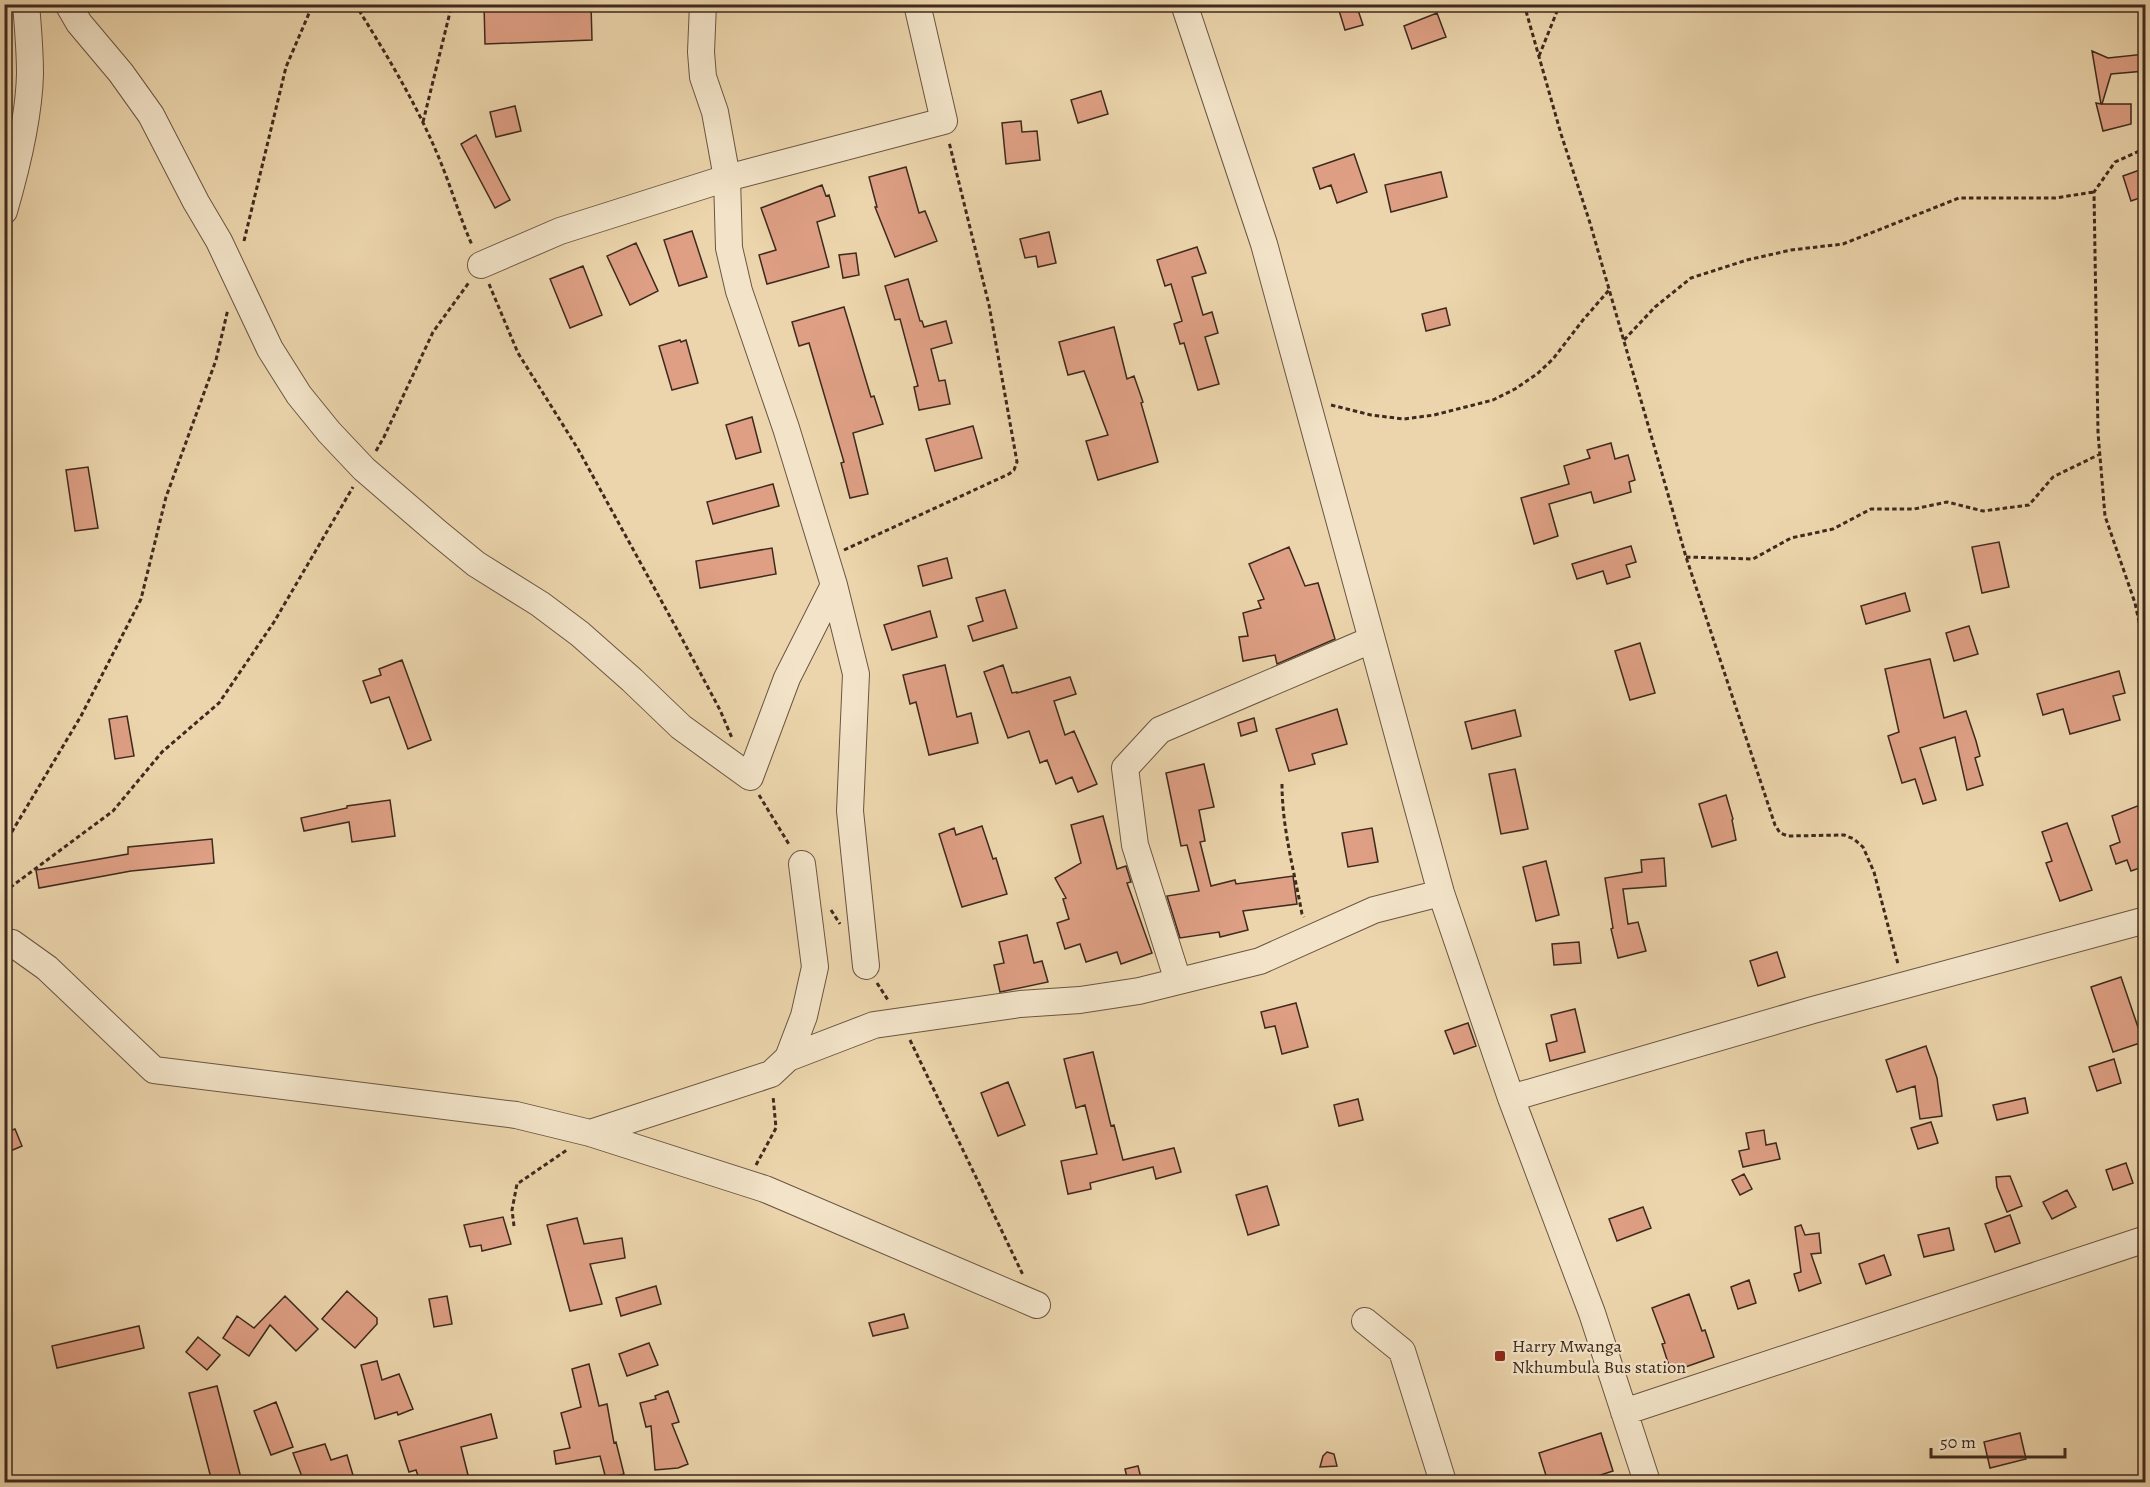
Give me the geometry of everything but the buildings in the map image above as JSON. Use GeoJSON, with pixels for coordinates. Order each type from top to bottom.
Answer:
{"type":"FeatureCollection","features":[{"type":"Feature","properties":{"kind":"street"},"geometry":{"type":"LineString","coordinates":[[4,211],[13,181],[26,112],[30,75],[26,4]]}},
{"type":"Feature","properties":{"kind":"street"},"geometry":{"type":"LineString","coordinates":[[68,4],[79,23],[121,73],[152,115],[236,274],[270,349],[299,395],[329,432],[364,469],[476,564],[540,604],[580,634],[681,727],[750,777],[788,678],[834,585]]}},
{"type":"Feature","properties":{"kind":"street"},"geometry":{"type":"LineString","coordinates":[[703,4],[701,52],[704,77],[715,112],[727,178],[729,248],[739,291],[786,428],[834,585],[856,674],[850,811],[866,966]]}},
{"type":"Feature","properties":{"kind":"street"},"geometry":{"type":"LineString","coordinates":[[481,265],[561,231],[727,178],[944,121],[917,4]]}},
{"type":"Feature","properties":{"kind":"street"},"geometry":{"type":"LineString","coordinates":[[1184,4],[1264,244],[1441,893],[1511,1098],[1592,1313],[1647,1482]]}},
{"type":"Feature","properties":{"kind":"street"},"geometry":{"type":"LineString","coordinates":[[1178,981],[1135,845],[1125,768],[1160,730],[1371,640]]}},
{"type":"Feature","properties":{"kind":"street"},"geometry":{"type":"LineString","coordinates":[[779,1066],[804,1016],[815,967],[802,864]]}},
{"type":"Feature","properties":{"kind":"street"},"geometry":{"type":"LineString","coordinates":[[590,1133],[779,1066],[874,1025],[1139,991],[1260,961],[1374,910],[1441,893]]}},
{"type":"Feature","properties":{"kind":"street"},"geometry":{"type":"LineString","coordinates":[[1511,1098],[1802,1014],[2145,920]]}},
{"type":"Feature","properties":{"kind":"street"},"geometry":{"type":"LineString","coordinates":[[4,942],[12,943],[47,968],[154,1070],[516,1115],[590,1133],[765,1189],[1037,1305]]}},
{"type":"Feature","properties":{"kind":"street"},"geometry":{"type":"LineString","coordinates":[[1624,1412],[2145,1239]]}},
{"type":"Feature","properties":{"kind":"street"},"geometry":{"type":"LineString","coordinates":[[1365,1321],[1402,1351],[1443,1482]]}},
{"type":"Feature","properties":{"kind":"path"},"geometry":{"type":"LineString","coordinates":[[236,274],[286,67],[313,4]]}},
{"type":"Feature","properties":{"kind":"path"},"geometry":{"type":"LineString","coordinates":[[355,4],[383,48],[441,162],[465,228],[518,353],[584,459],[680,633],[733,738]]}},
{"type":"Feature","properties":{"kind":"path"},"geometry":{"type":"LineString","coordinates":[[423,124],[452,4]]}},
{"type":"Feature","properties":{"kind":"path"},"geometry":{"type":"LineString","coordinates":[[1524,4],[1686,557],[1775,825],[1780,833],[1788,836],[1844,835],[1854,839],[1863,847],[1874,872],[1903,986]]}},
{"type":"Feature","properties":{"kind":"path"},"geometry":{"type":"LineString","coordinates":[[1538,57],[1560,4]]}},
{"type":"Feature","properties":{"kind":"path"},"geometry":{"type":"LineString","coordinates":[[826,559],[1009,474],[1014,470],[1017,462],[989,305],[944,121]]}},
{"type":"Feature","properties":{"kind":"path"},"geometry":{"type":"LineString","coordinates":[[2145,148],[2115,162],[2094,192],[2094,278],[2100,454],[2105,516],[2135,603],[2145,655]]}},
{"type":"Feature","properties":{"kind":"path"},"geometry":{"type":"LineString","coordinates":[[1623,341],[1655,307],[1691,278],[1747,260],[1791,249],[1843,244],[1959,198],[2055,198],[2094,192]]}},
{"type":"Feature","properties":{"kind":"path"},"geometry":{"type":"LineString","coordinates":[[4,892],[112,811],[162,752],[219,703],[274,622],[384,437],[433,332],[481,265]]}},
{"type":"Feature","properties":{"kind":"path"},"geometry":{"type":"LineString","coordinates":[[1306,398],[1371,415],[1404,419],[1434,415],[1493,400],[1537,374],[1553,359],[1609,290]]}},
{"type":"Feature","properties":{"kind":"path"},"geometry":{"type":"LineString","coordinates":[[4,845],[81,716],[141,599],[166,497],[216,360],[228,306]]}},
{"type":"Feature","properties":{"kind":"path"},"geometry":{"type":"LineString","coordinates":[[1686,557],[1753,559],[1791,538],[1833,529],[1871,509],[1914,509],[1947,502],[1983,511],[2029,505],[2054,477],[2100,454]]}},
{"type":"Feature","properties":{"kind":"path"},"geometry":{"type":"LineString","coordinates":[[750,777],[765,808],[802,864]]}},
{"type":"Feature","properties":{"kind":"path"},"geometry":{"type":"LineString","coordinates":[[1282,784],[1282,809],[1286,839],[1294,866],[1302,914],[1311,925],[1334,927]]}},
{"type":"Feature","properties":{"kind":"path"},"geometry":{"type":"LineString","coordinates":[[825,901],[843,929]]}},
{"type":"Feature","properties":{"kind":"path"},"geometry":{"type":"LineString","coordinates":[[866,966],[901,1020],[1037,1305]]}},
{"type":"Feature","properties":{"kind":"path"},"geometry":{"type":"LineString","coordinates":[[765,1189],[755,1167],[776,1128],[779,1066]]}},
{"type":"Feature","properties":{"kind":"path"},"geometry":{"type":"LineString","coordinates":[[514,1226],[512,1210],[517,1184],[590,1133]]}},
{"type":"Feature","properties":{"kind":"place","name":"Harry Mwanga Nkhumbula Bus station"},"geometry":{"type":"Point","coordinates":[1500,1356]}}]}
